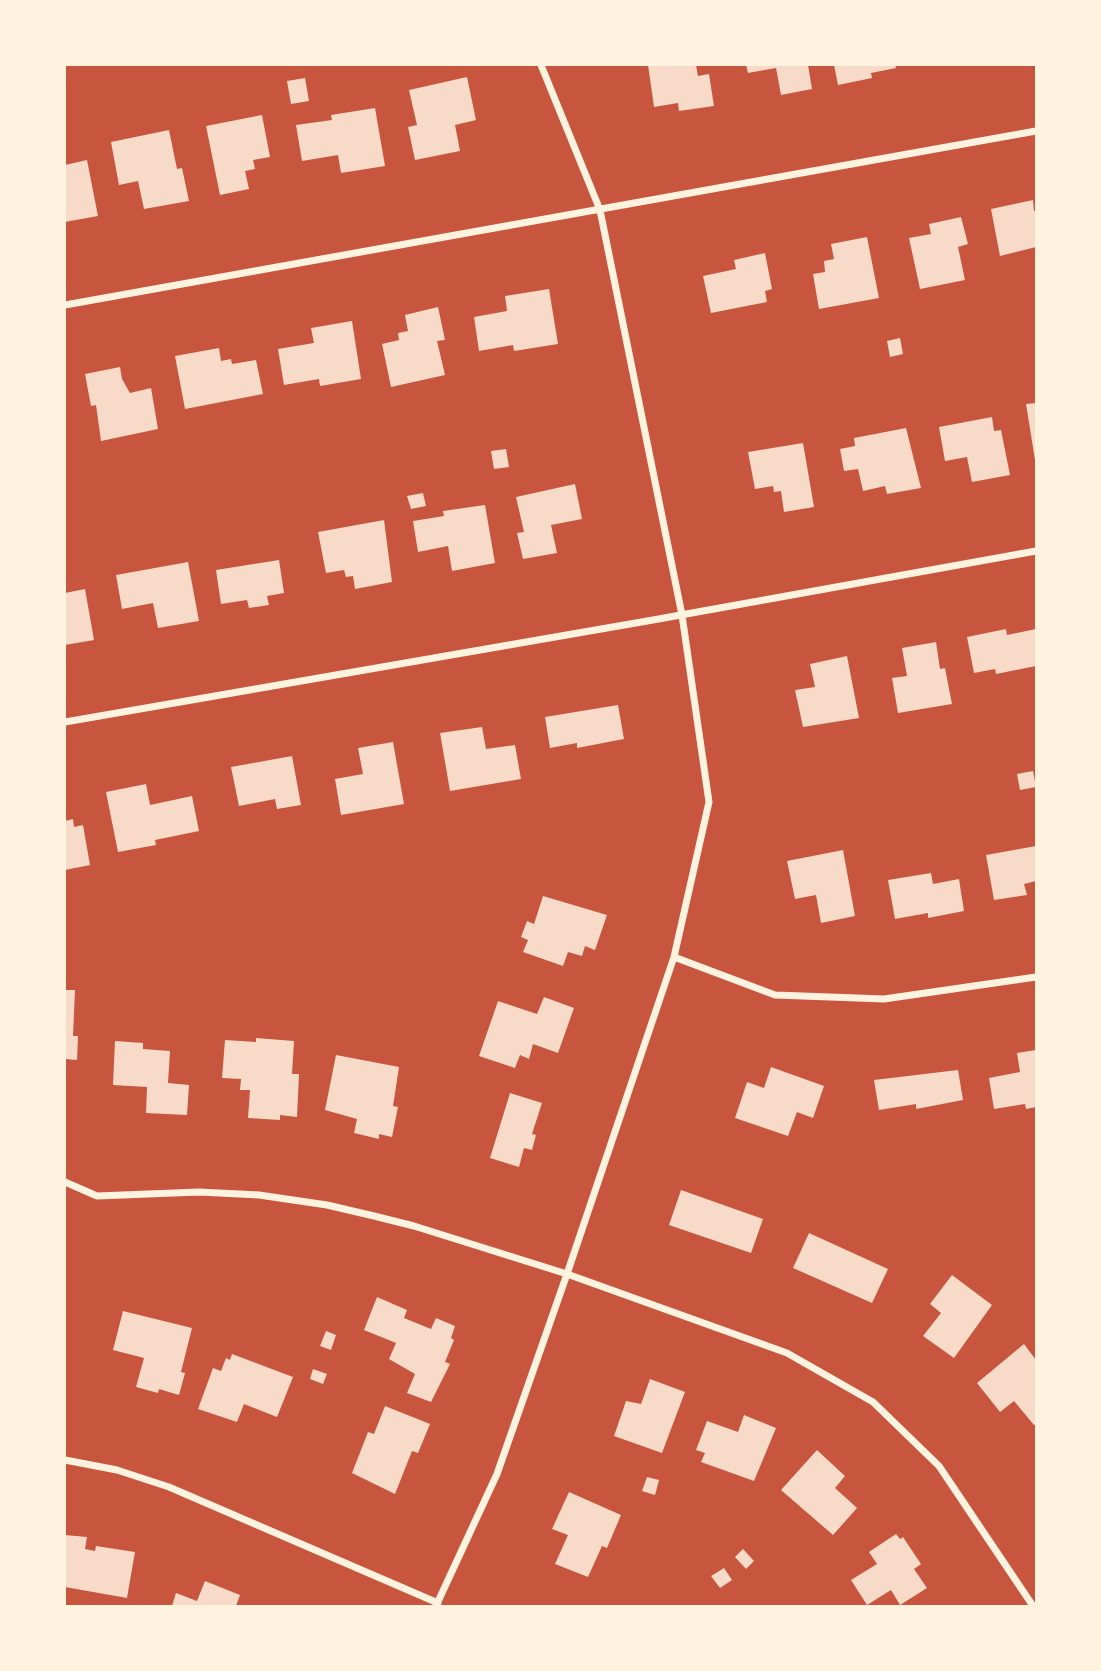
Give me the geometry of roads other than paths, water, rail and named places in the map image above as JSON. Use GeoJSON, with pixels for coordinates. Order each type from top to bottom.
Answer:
{"type":"FeatureCollection","features":[{"type":"Feature","properties":{"kind":"street"},"geometry":{"type":"LineString","coordinates":[[65,1460],[117,1470],[169,1486],[437,1604],[497,1474],[567,1274],[674,957],[709,802],[682,615],[600,210],[541,65]]}},
{"type":"Feature","properties":{"kind":"street"},"geometry":{"type":"LineString","coordinates":[[65,305],[1036,131]]}},
{"type":"Feature","properties":{"kind":"street"},"geometry":{"type":"LineString","coordinates":[[65,722],[1036,551]]}},
{"type":"Feature","properties":{"kind":"street"},"geometry":{"type":"LineString","coordinates":[[674,957],[775,995],[884,999],[1036,977]]}},
{"type":"Feature","properties":{"kind":"street"},"geometry":{"type":"LineString","coordinates":[[65,1182],[97,1196],[199,1192],[247,1194],[327,1205],[414,1226],[567,1274],[788,1353],[873,1402],[939,1466],[1033,1606]]}}]}
